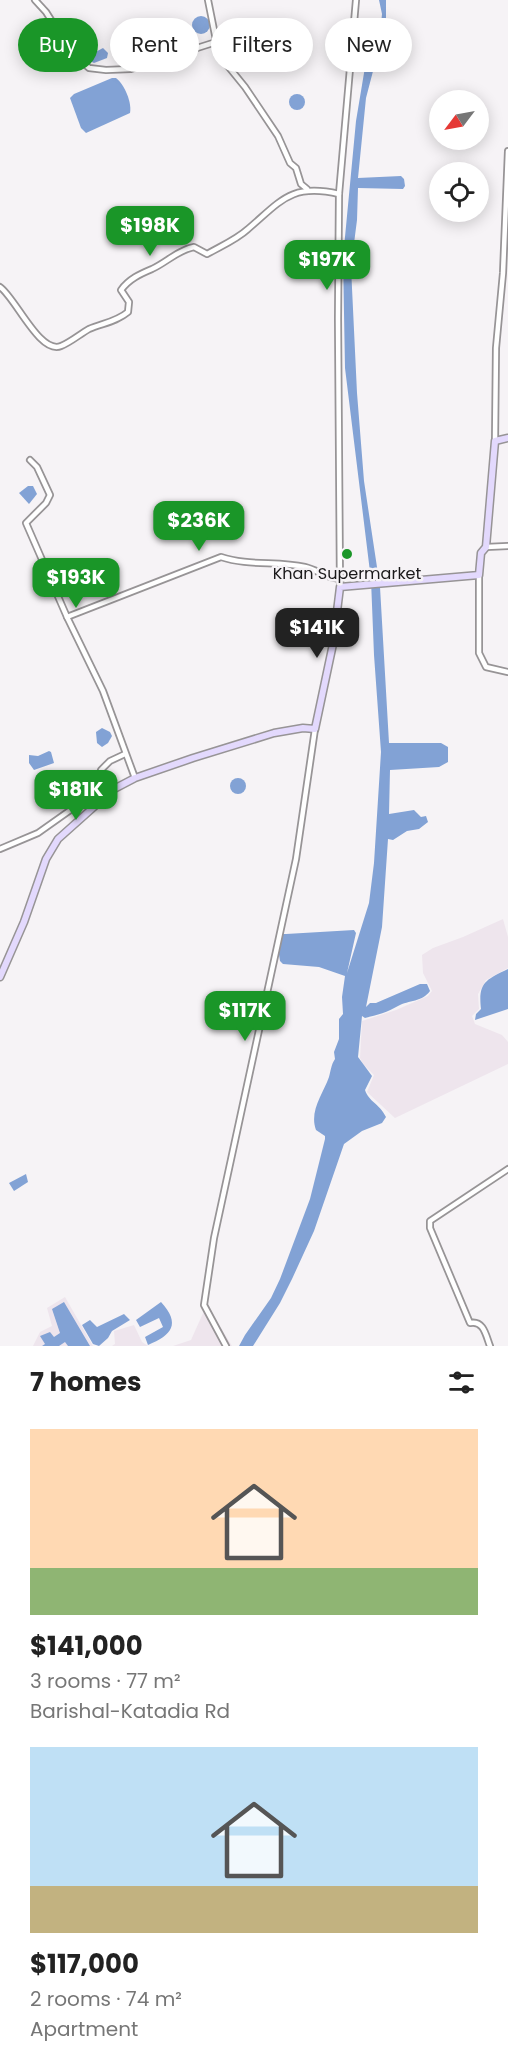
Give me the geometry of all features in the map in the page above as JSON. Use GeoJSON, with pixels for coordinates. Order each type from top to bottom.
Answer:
{"type":"FeatureCollection","features":[{"type":"Feature","properties":{"kind":"main road"},"geometry":{"type":"LineString","coordinates":[[0,976],[24,922],[46,859],[58,839],[114,789],[135,778],[274,733],[303,728],[315,729],[333,644],[340,587],[478,575],[481,553],[486,547],[495,441],[508,438]]}},
{"type":"Feature","properties":{"kind":"street"},"geometry":{"type":"LineString","coordinates":[[35,0],[46,12],[72,53],[89,68],[131,69],[211,44]]}},
{"type":"Feature","properties":{"kind":"street"},"geometry":{"type":"LineString","coordinates":[[208,0],[211,18]]}},
{"type":"Feature","properties":{"kind":"street"},"geometry":{"type":"LineString","coordinates":[[340,587],[339,194],[356,0]]}},
{"type":"Feature","properties":{"kind":"street"},"geometry":{"type":"LineString","coordinates":[[233,72],[278,136],[290,163],[296,168],[302,187],[310,190]]}},
{"type":"Feature","properties":{"kind":"street"},"geometry":{"type":"LineString","coordinates":[[495,441],[496,348],[508,151]]}},
{"type":"Feature","properties":{"kind":"street"},"geometry":{"type":"LineString","coordinates":[[0,287],[5,290],[44,343],[51,347],[59,347],[92,328],[106,324],[128,312],[129,302],[121,290],[141,273],[173,255],[194,247],[207,254],[242,234],[278,202],[288,197],[310,190],[339,194]]}},
{"type":"Feature","properties":{"kind":"street"},"geometry":{"type":"LineString","coordinates":[[30,460],[37,467],[50,495],[46,504],[26,523],[67,617],[104,691],[135,778]]}},
{"type":"Feature","properties":{"kind":"street"},"geometry":{"type":"LineString","coordinates":[[486,547],[508,546]]}},
{"type":"Feature","properties":{"kind":"street"},"geometry":{"type":"LineString","coordinates":[[67,617],[221,557],[236,562],[306,567],[329,579],[341,579]]}},
{"type":"Feature","properties":{"kind":"street"},"geometry":{"type":"LineString","coordinates":[[478,575],[479,653],[486,667],[508,672]]}},
{"type":"Feature","properties":{"kind":"street"},"geometry":{"type":"LineString","coordinates":[[226,1346],[204,1305],[214,1238],[296,859],[315,729]]}},
{"type":"Feature","properties":{"kind":"street"},"geometry":{"type":"LineString","coordinates":[[0,849],[38,833],[86,800],[96,791],[101,770],[110,761],[125,754]]}},
{"type":"Feature","properties":{"kind":"street"},"geometry":{"type":"LineString","coordinates":[[490,1346],[480,1324],[470,1323],[430,1228],[430,1221],[508,1169]]}},
{"type":"Feature","properties":{"kind":"shaded area"},"geometry":{"type":"Polygon","coordinates":[[[503,919],[508,937],[508,968],[486,980],[478,994],[479,1009],[472,1016],[475,1024],[502,1035],[508,1042],[508,1064],[395,1118],[367,1092],[374,1075],[360,1058],[362,1021],[428,996],[432,991],[423,973],[422,955],[433,948],[503,919]]]}},
{"type":"Feature","properties":{"kind":"shaded area"},"geometry":{"type":"Polygon","coordinates":[[[65,1297],[93,1346],[33,1346],[40,1332],[52,1326],[47,1308],[65,1297]]]}},
{"type":"Feature","properties":{"kind":"shaded area"},"geometry":{"type":"Polygon","coordinates":[[[204,1311],[218,1323],[232,1346],[173,1346],[191,1340],[204,1311]]]}},
{"type":"Feature","properties":{"kind":"shaded area"},"geometry":{"type":"Polygon","coordinates":[[[134,1325],[142,1342],[148,1346],[112,1346],[115,1344],[114,1331],[134,1325]]]}},
{"type":"Feature","properties":{"kind":"water"},"geometry":{"type":"Polygon","coordinates":[[[379,0],[386,0],[386,18],[382,18],[379,0]]]}},
{"type":"Feature","properties":{"kind":"water"},"geometry":{"type":"Polygon","coordinates":[[[201,16],[209,22],[207,31],[199,33],[199,18],[196,18],[201,16]]]}},
{"type":"Feature","properties":{"kind":"water"},"geometry":{"type":"Polygon","coordinates":[[[103,48],[108,53],[107,58],[98,61],[98,51],[103,48]]]}},
{"type":"Feature","properties":{"kind":"water"},"geometry":{"type":"Polygon","coordinates":[[[364,72],[373,72],[366,98],[358,178],[401,176],[405,186],[403,189],[358,188],[357,220],[351,267],[364,481],[380,587],[389,743],[441,743],[448,747],[448,762],[439,767],[390,770],[389,814],[414,810],[421,817],[426,816],[428,822],[419,829],[407,831],[393,840],[388,839],[382,927],[366,1007],[370,1003],[376,1003],[420,984],[427,984],[430,991],[419,999],[386,1012],[365,1018],[362,1016],[358,1057],[372,1076],[365,1090],[386,1117],[382,1123],[362,1131],[344,1144],[314,1231],[280,1303],[253,1346],[239,1346],[271,1298],[310,1199],[325,1139],[325,1136],[316,1130],[315,1109],[335,1059],[334,1052],[339,1039],[339,1019],[343,1014],[342,997],[345,976],[319,967],[283,964],[280,961],[278,948],[283,934],[354,930],[356,933],[347,973],[369,903],[374,863],[381,752],[371,580],[345,368],[343,258],[356,121],[364,72]]]}},
{"type":"Feature","properties":{"kind":"water"},"geometry":{"type":"Polygon","coordinates":[[[116,78],[125,90],[129,99],[130,113],[86,133],[81,128],[70,98],[74,94],[116,78]]]}},
{"type":"Feature","properties":{"kind":"water"},"geometry":{"type":"Polygon","coordinates":[[[297,94],[303,96],[305,102],[303,108],[297,110],[291,108],[289,102],[291,96],[297,94]]]}},
{"type":"Feature","properties":{"kind":"water"},"geometry":{"type":"Polygon","coordinates":[[[28,486],[33,486],[37,494],[29,504],[19,493],[28,486]]]}},
{"type":"Feature","properties":{"kind":"water"},"geometry":{"type":"Polygon","coordinates":[[[102,728],[110,732],[112,736],[102,747],[97,743],[96,732],[102,728]]]}},
{"type":"Feature","properties":{"kind":"water"},"geometry":{"type":"Polygon","coordinates":[[[49,751],[54,763],[34,770],[29,763],[29,755],[38,756],[49,751]]]}},
{"type":"Feature","properties":{"kind":"water"},"geometry":{"type":"Polygon","coordinates":[[[238,778],[244,780],[246,786],[244,792],[238,794],[232,792],[230,786],[232,780],[238,778]]]}},
{"type":"Feature","properties":{"kind":"water"},"geometry":{"type":"Polygon","coordinates":[[[508,969],[508,1009],[475,1020],[476,1014],[481,1009],[481,993],[485,983],[508,969]]]}},
{"type":"Feature","properties":{"kind":"water"},"geometry":{"type":"Polygon","coordinates":[[[26,1174],[28,1182],[14,1191],[9,1183],[26,1174]]]}},
{"type":"Feature","properties":{"kind":"water"},"geometry":{"type":"Polygon","coordinates":[[[64,1302],[90,1346],[68,1346],[65,1342],[59,1346],[42,1346],[45,1344],[40,1336],[50,1332],[54,1337],[60,1333],[52,1309],[64,1302]]]}},
{"type":"Feature","properties":{"kind":"water"},"geometry":{"type":"Polygon","coordinates":[[[161,1302],[171,1317],[171,1328],[163,1337],[148,1345],[145,1337],[163,1327],[159,1318],[140,1327],[136,1320],[161,1302]]]}},
{"type":"Feature","properties":{"kind":"water"},"geometry":{"type":"Polygon","coordinates":[[[124,1314],[130,1320],[112,1331],[99,1346],[93,1344],[82,1325],[90,1320],[97,1327],[124,1314]]]}},
{"type":"Feature","properties":{"kind":"place","name":"Khan Supermarket"},"geometry":{"type":"Point","coordinates":[347,554]}}]}
